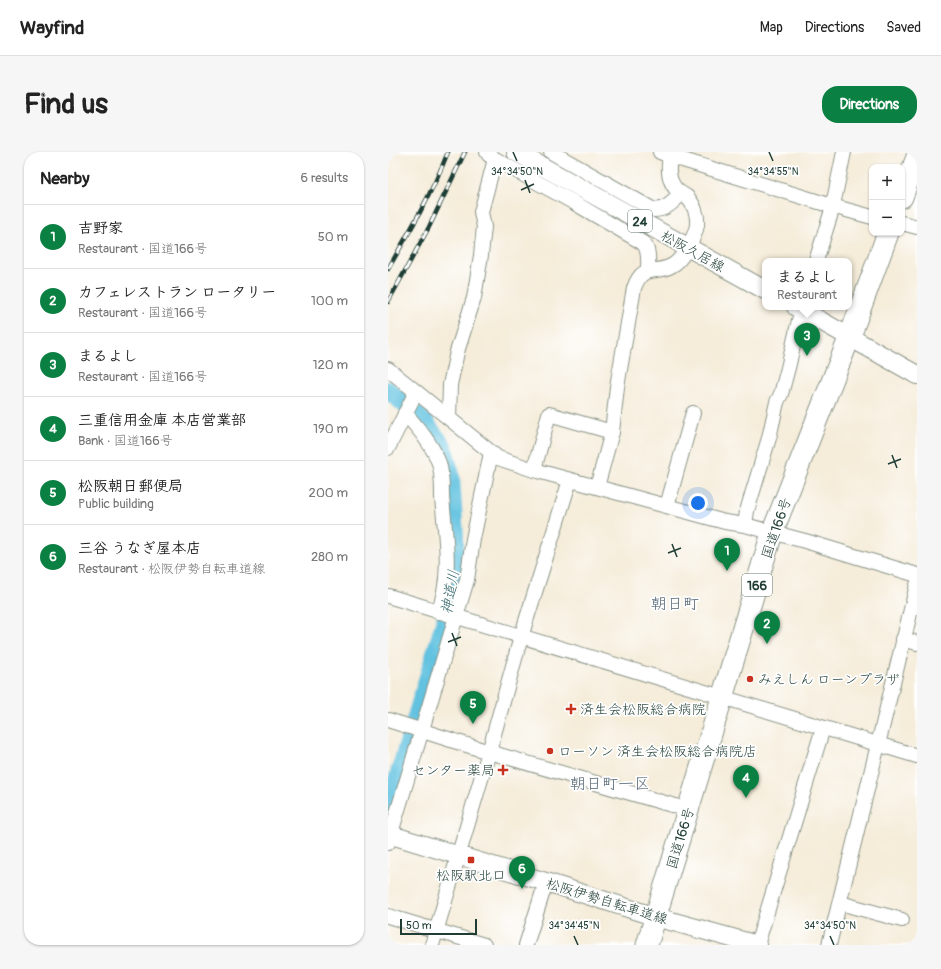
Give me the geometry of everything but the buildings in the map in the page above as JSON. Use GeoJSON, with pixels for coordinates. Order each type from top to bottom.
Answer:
{"type":"FeatureCollection","features":[{"type":"Feature","properties":{"kind":"highway"},"geometry":{"type":"LineString","coordinates":[[905,188],[917,157]]}},
{"type":"Feature","properties":{"kind":"highway","name":"国道166号"},"geometry":{"type":"LineString","coordinates":[[647,945],[772,533],[850,336],[887,236]]}},
{"type":"Feature","properties":{"kind":"main road","name":"松阪久居線"},"geometry":{"type":"LineString","coordinates":[[516,152],[762,288]]}},
{"type":"Feature","properties":{"kind":"main road"},"geometry":{"type":"LineString","coordinates":[[798,314],[850,336],[917,374]]}},
{"type":"Feature","properties":{"kind":"main road","name":"松阪伊勢自転車道線"},"geometry":{"type":"LineString","coordinates":[[389,838],[458,855],[656,917],[757,945]]}},
{"type":"Feature","properties":{"kind":"street"},"geometry":{"type":"LineString","coordinates":[[551,152],[654,210],[664,209],[681,194]]}},
{"type":"Feature","properties":{"kind":"street"},"geometry":{"type":"LineString","coordinates":[[817,258],[832,206],[844,152]]}},
{"type":"Feature","properties":{"kind":"street"},"geometry":{"type":"LineString","coordinates":[[597,487],[612,432],[634,288],[641,274],[671,266],[679,259],[687,248],[695,232],[697,224],[697,217],[692,203],[674,188],[670,176],[667,153],[832,206],[869,216]]}},
{"type":"Feature","properties":{"kind":"street"},"geometry":{"type":"LineString","coordinates":[[449,418],[450,385],[457,352],[474,298],[481,255],[484,227],[481,212],[491,156],[643,243],[648,252],[648,271]]}},
{"type":"Feature","properties":{"kind":"street"},"geometry":{"type":"LineString","coordinates":[[905,224],[917,227]]}},
{"type":"Feature","properties":{"kind":"street"},"geometry":{"type":"LineString","coordinates":[[745,525],[747,511],[769,438],[777,402],[781,394],[788,368],[798,314]]}},
{"type":"Feature","properties":{"kind":"street"},"geometry":{"type":"LineString","coordinates":[[388,369],[498,458],[534,470],[725,522],[745,525],[805,541],[917,575]]}},
{"type":"Feature","properties":{"kind":"street"},"geometry":{"type":"LineString","coordinates":[[388,448],[416,392]]}},
{"type":"Feature","properties":{"kind":"street"},"geometry":{"type":"LineString","coordinates":[[405,413],[422,431],[440,464],[447,572],[442,603],[447,615]]}},
{"type":"Feature","properties":{"kind":"street"},"geometry":{"type":"LineString","coordinates":[[666,506],[693,413]]}},
{"type":"Feature","properties":{"kind":"street"},"geometry":{"type":"LineString","coordinates":[[534,470],[549,414],[612,432]]}},
{"type":"Feature","properties":{"kind":"street"},"geometry":{"type":"LineString","coordinates":[[389,838],[416,729],[447,615],[467,580],[473,539],[491,453]]}},
{"type":"Feature","properties":{"kind":"street"},"geometry":{"type":"LineString","coordinates":[[432,945],[490,752],[521,637],[570,480]]}},
{"type":"Feature","properties":{"kind":"street"},"geometry":{"type":"LineString","coordinates":[[829,945],[917,585]]}},
{"type":"Feature","properties":{"kind":"street"},"geometry":{"type":"LineString","coordinates":[[388,596],[917,756]]}},
{"type":"Feature","properties":{"kind":"street"},"geometry":{"type":"LineString","coordinates":[[903,639],[917,643]]}},
{"type":"Feature","properties":{"kind":"street"},"geometry":{"type":"LineString","coordinates":[[388,720],[490,752],[689,810]]}},
{"type":"Feature","properties":{"kind":"street"},"geometry":{"type":"LineString","coordinates":[[757,945],[823,728]]}},
{"type":"Feature","properties":{"kind":"street"},"geometry":{"type":"LineString","coordinates":[[526,945],[546,882]]}},
{"type":"Feature","properties":{"kind":"street"},"geometry":{"type":"LineString","coordinates":[[840,903],[902,920]]}},
{"type":"Feature","properties":{"kind":"street"},"geometry":{"type":"LineString","coordinates":[[388,916],[484,945]]}},
{"type":"Feature","properties":{"kind":"waterway","name":"神道川"},"geometry":{"type":"LineString","coordinates":[[388,390],[423,420],[443,446],[451,475],[455,538],[455,575],[445,620],[388,810]]}},
{"type":"Feature","properties":{"kind":"railway"},"geometry":{"type":"LineString","coordinates":[[388,269],[428,197],[448,152]]}},
{"type":"Feature","properties":{"kind":"railway"},"geometry":{"type":"LineString","coordinates":[[388,302],[429,227],[465,152]]}},
{"type":"Feature","properties":{"kind":"place","name":"まるよし"},"geometry":{"type":"Point","coordinates":[807,356]}},
{"type":"Feature","properties":{"kind":"place","name":"吉野家"},"geometry":{"type":"Point","coordinates":[727,571]}},
{"type":"Feature","properties":{"kind":"place","name":"カフェレストラン ロータリー"},"geometry":{"type":"Point","coordinates":[767,644]}},
{"type":"Feature","properties":{"kind":"place","name":"みえしん ローンプラザ"},"geometry":{"type":"Point","coordinates":[750,679]}},
{"type":"Feature","properties":{"kind":"place","name":"済生会松阪総合病院"},"geometry":{"type":"Point","coordinates":[571,709]}},
{"type":"Feature","properties":{"kind":"place","name":"松阪朝日郵便局"},"geometry":{"type":"Point","coordinates":[473,724]}},
{"type":"Feature","properties":{"kind":"place","name":"ローソン 済生会松阪総合病院店"},"geometry":{"type":"Point","coordinates":[550,751]}},
{"type":"Feature","properties":{"kind":"place","name":"センター薬局"},"geometry":{"type":"Point","coordinates":[503,770]}},
{"type":"Feature","properties":{"kind":"place","name":"三重信用金庫 本店営業部"},"geometry":{"type":"Point","coordinates":[746,798]}},
{"type":"Feature","properties":{"kind":"place","name":"松阪駅北口"},"geometry":{"type":"Point","coordinates":[471,860]}},
{"type":"Feature","properties":{"kind":"place","name":"三谷 うなぎ屋本店"},"geometry":{"type":"Point","coordinates":[522,889]}},
{"type":"Feature","properties":{"kind":"district","name":"朝日町"},"geometry":{"type":"Point","coordinates":[675,603]}},
{"type":"Feature","properties":{"kind":"district","name":"朝日町一区"},"geometry":{"type":"Point","coordinates":[610,783]}}]}
